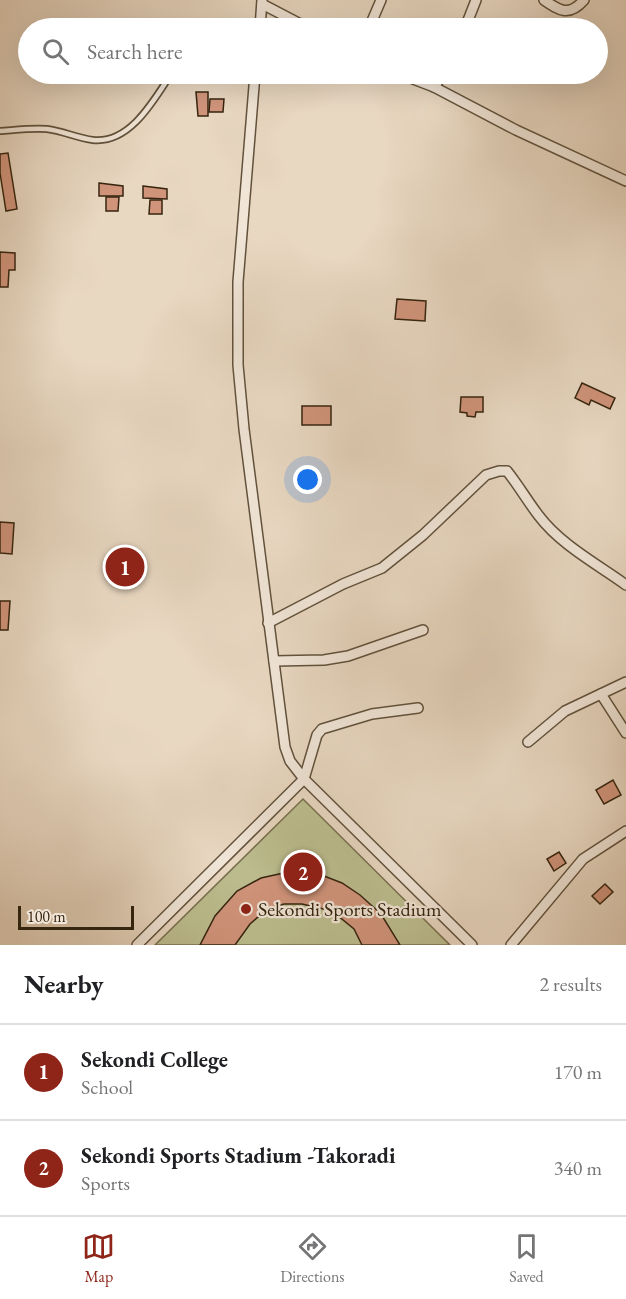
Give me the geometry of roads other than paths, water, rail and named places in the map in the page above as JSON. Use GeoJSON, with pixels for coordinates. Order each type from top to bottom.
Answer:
{"type":"FeatureCollection","features":[{"type":"Feature","properties":{"kind":"street"},"geometry":{"type":"LineString","coordinates":[[373,18],[381,0]]}},
{"type":"Feature","properties":{"kind":"street"},"geometry":{"type":"LineString","coordinates":[[469,18],[476,0]]}},
{"type":"Feature","properties":{"kind":"street"},"geometry":{"type":"LineString","coordinates":[[544,0],[566,11],[572,10],[584,0]]}},
{"type":"Feature","properties":{"kind":"street"},"geometry":{"type":"LineString","coordinates":[[261,18],[262,2],[290,18]]}},
{"type":"Feature","properties":{"kind":"street"},"geometry":{"type":"LineString","coordinates":[[254,84],[238,282],[238,365],[285,747],[290,761],[304,779],[472,945]]}},
{"type":"Feature","properties":{"kind":"street"},"geometry":{"type":"LineString","coordinates":[[426,84],[516,130],[626,181]]}},
{"type":"Feature","properties":{"kind":"street"},"geometry":{"type":"LineString","coordinates":[[268,623],[343,584],[382,568],[423,535],[486,475],[499,471],[507,471],[539,517],[567,544],[626,585]]}},
{"type":"Feature","properties":{"kind":"street"},"geometry":{"type":"LineString","coordinates":[[274,661],[324,660],[348,656],[423,630]]}},
{"type":"Feature","properties":{"kind":"street"},"geometry":{"type":"LineString","coordinates":[[528,742],[565,711],[626,682]]}},
{"type":"Feature","properties":{"kind":"street"},"geometry":{"type":"LineString","coordinates":[[601,694],[626,733]]}},
{"type":"Feature","properties":{"kind":"street"},"geometry":{"type":"LineString","coordinates":[[137,945],[304,779],[317,735],[322,729],[372,714],[418,708]]}},
{"type":"Feature","properties":{"kind":"street"},"geometry":{"type":"LineString","coordinates":[[512,945],[564,879],[583,859],[626,831]]}},
{"type":"Feature","properties":{"kind":"lane"},"geometry":{"type":"LineString","coordinates":[[0,131],[47,129],[91,140],[109,138],[121,133],[136,122],[164,84]]}},
{"type":"Feature","properties":{"kind":"place","name":"Sekondi College"},"geometry":{"type":"Point","coordinates":[125,567]}},
{"type":"Feature","properties":{"kind":"place","name":"Sekondi Sports Stadium -Takoradi"},"geometry":{"type":"Point","coordinates":[303,872]}},
{"type":"Feature","properties":{"kind":"place","name":"Sekondi Sports Stadium"},"geometry":{"type":"Point","coordinates":[246,909]}}]}
